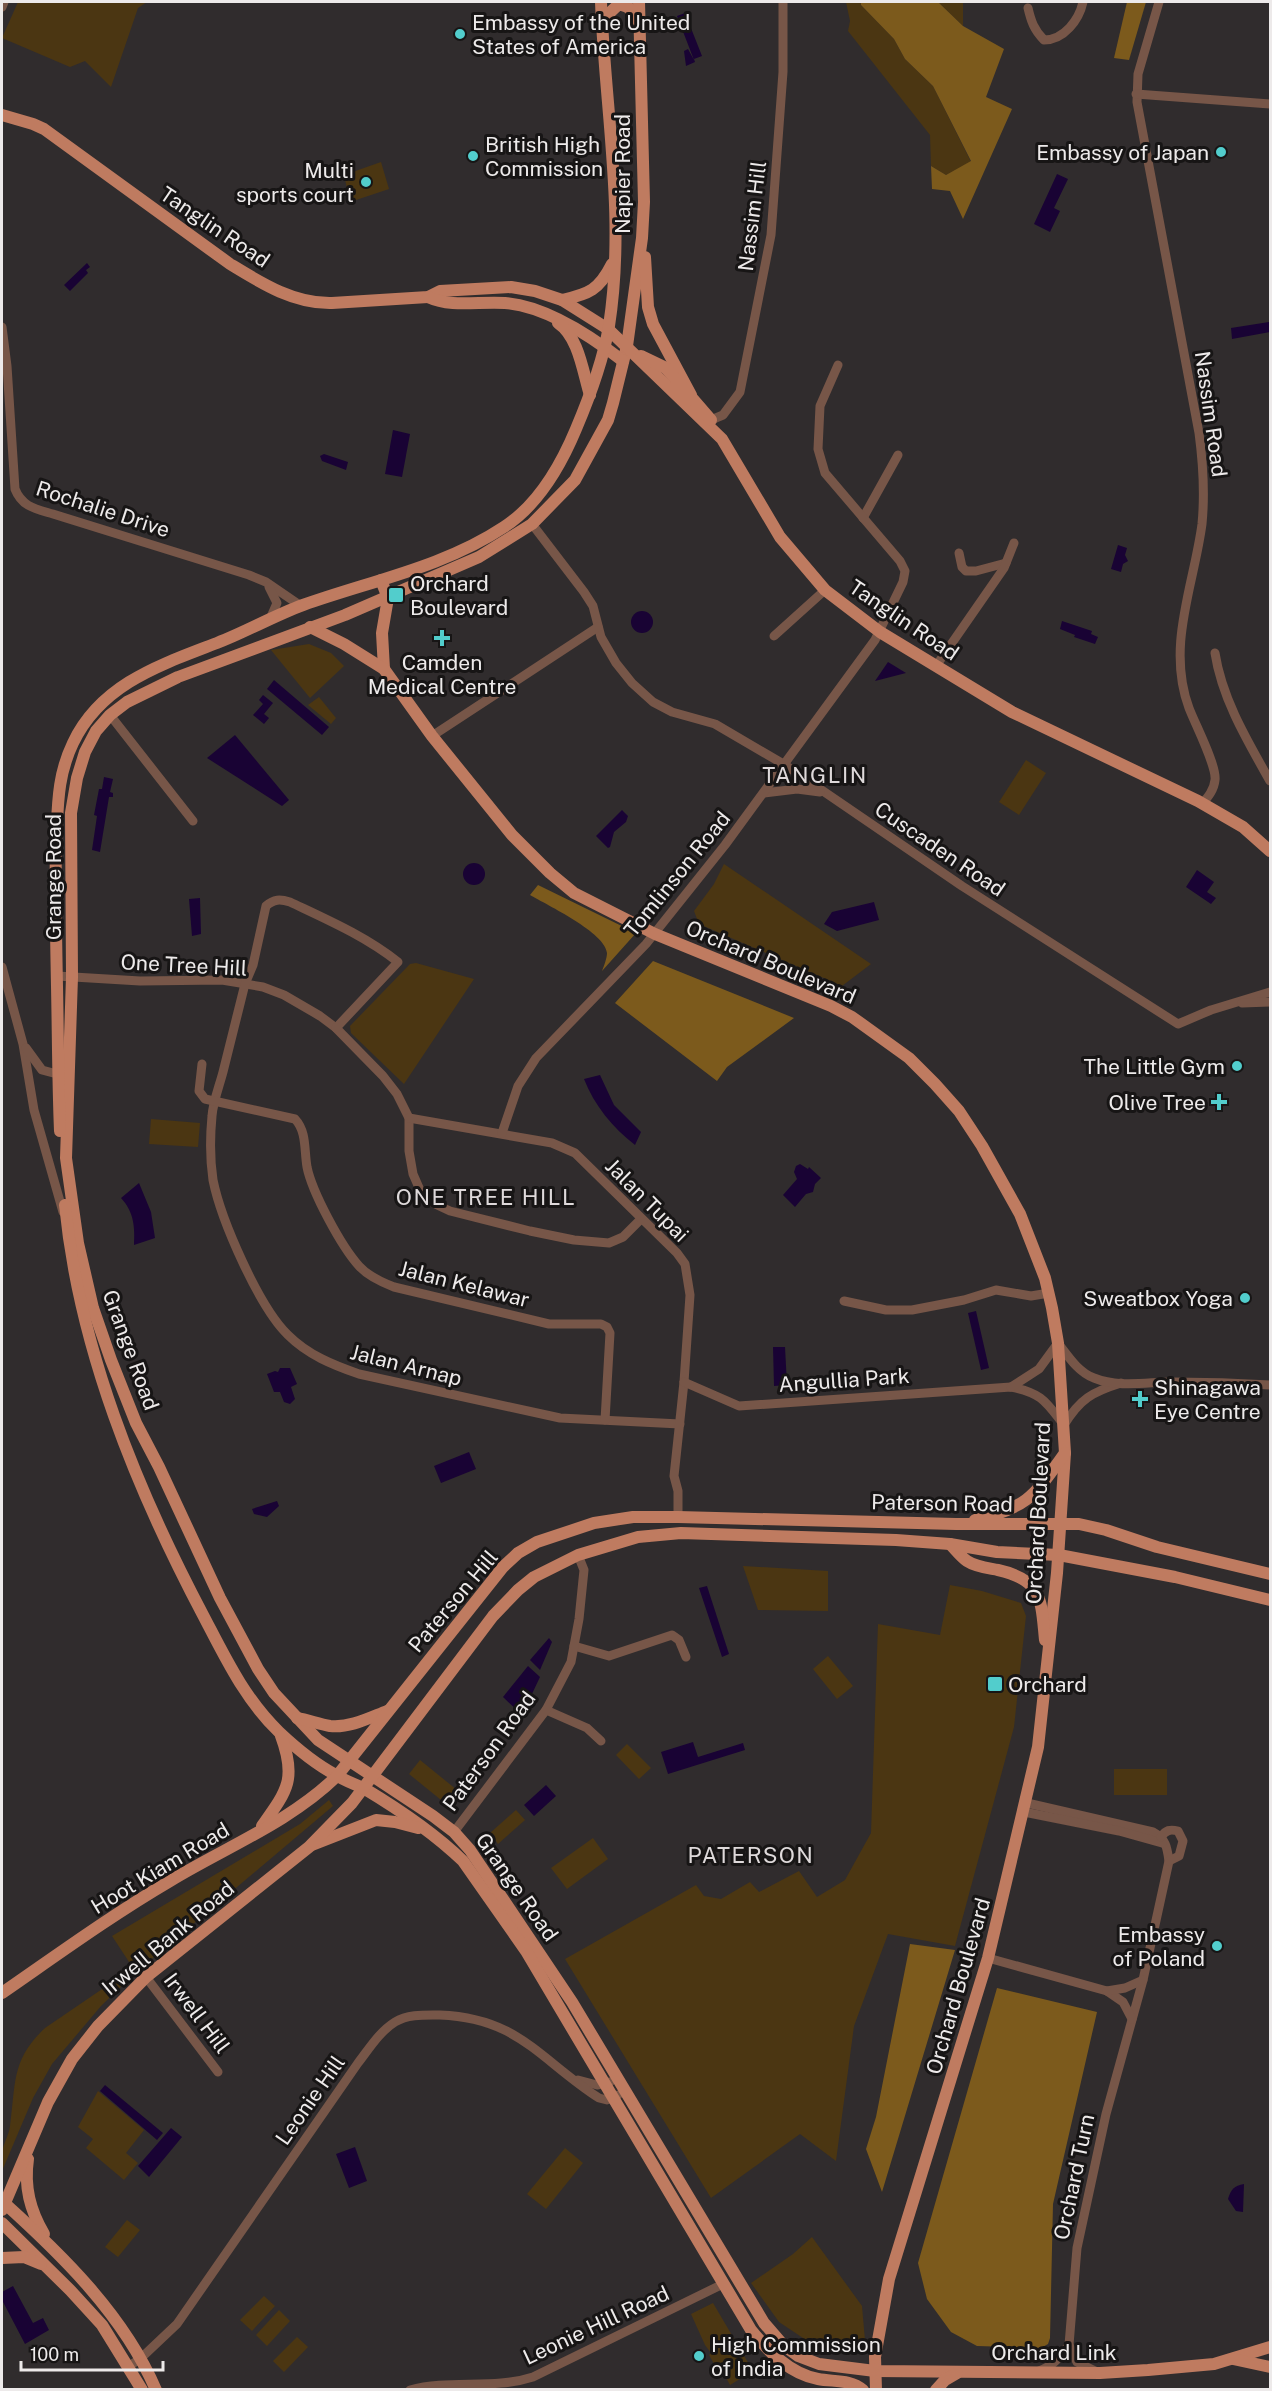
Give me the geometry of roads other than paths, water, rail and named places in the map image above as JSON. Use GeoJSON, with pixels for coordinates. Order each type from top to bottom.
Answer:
{"type":"FeatureCollection","features":[{"type":"Feature","properties":{"kind":"main road","name":"Napier Road"},"geometry":{"type":"LineString","coordinates":[[601,2],[616,185],[615,258],[608,329]]}},
{"type":"Feature","properties":{"kind":"main road","name":"Napier Road"},"geometry":{"type":"LineString","coordinates":[[631,350],[644,202],[639,2]]}},
{"type":"Feature","properties":{"kind":"main road"},"geometry":{"type":"LineString","coordinates":[[601,21],[619,4],[628,7],[638,20]]}},
{"type":"Feature","properties":{"kind":"main road","name":"Tanglin Road"},"geometry":{"type":"LineString","coordinates":[[2,115],[44,129],[230,264],[285,295],[322,304],[428,297],[440,291],[511,287],[535,291],[562,300],[608,329],[722,439],[780,537],[825,590],[880,632],[1012,712],[1202,804],[1243,827],[1270,851]]}},
{"type":"Feature","properties":{"kind":"main road"},"geometry":{"type":"LineString","coordinates":[[642,238],[648,306],[653,324],[692,395]]}},
{"type":"Feature","properties":{"kind":"main road"},"geometry":{"type":"LineString","coordinates":[[562,300],[593,291],[603,281],[615,258]]}},
{"type":"Feature","properties":{"kind":"main road","name":"Tanglin Road"},"geometry":{"type":"LineString","coordinates":[[428,297],[441,303],[506,303],[542,313],[603,345],[623,361]]}},
{"type":"Feature","properties":{"kind":"main road"},"geometry":{"type":"LineString","coordinates":[[542,313],[563,326],[574,344],[590,395]]}},
{"type":"Feature","properties":{"kind":"main road","name":"Grange Road"},"geometry":{"type":"LineString","coordinates":[[608,329],[590,395],[569,445],[538,496],[520,515],[476,544],[381,580],[301,606],[228,639],[143,673],[110,694],[90,714],[73,743],[59,780],[54,904],[57,976],[55,1074],[67,1227],[74,1270],[100,1371],[132,1461],[166,1543],[241,1688],[260,1712],[298,1749],[337,1776],[402,1812],[463,1861],[506,1920],[606,2084],[620,2094],[764,2323],[775,2336],[798,2356],[819,2364],[875,2371]]}},
{"type":"Feature","properties":{"kind":"main road"},"geometry":{"type":"LineString","coordinates":[[631,350],[666,368],[692,395],[722,439]]}},
{"type":"Feature","properties":{"kind":"main road","name":"Grange Road"},"geometry":{"type":"LineString","coordinates":[[631,350],[623,361],[608,420],[591,453],[575,480],[532,524],[479,557],[388,598],[178,677],[127,702],[96,731],[85,752],[70,813],[72,977],[66,1158],[78,1243],[93,1308],[111,1360],[136,1423],[220,1598],[258,1669],[283,1704],[318,1740],[454,1832],[470,1850],[502,1895],[618,2078],[620,2094],[723,2284],[751,2330],[777,2358],[815,2383],[848,2382],[863,2390]]}},
{"type":"Feature","properties":{"kind":"main road"},"geometry":{"type":"LineString","coordinates":[[381,580],[388,598],[382,633],[384,669]]}},
{"type":"Feature","properties":{"kind":"main road","name":"Orchard Boulevard"},"geometry":{"type":"LineString","coordinates":[[310,627],[344,644],[384,669],[432,736],[512,835],[574,893],[655,934],[831,1006],[852,1017],[909,1058],[959,1111],[982,1146],[1020,1214],[1034,1245],[1049,1293],[1058,1343],[1065,1453],[1059,1524],[1059,1555],[1040,1736],[988,1958],[889,2279],[875,2357],[875,2371]]}},
{"type":"Feature","properties":{"kind":"main road"},"geometry":{"type":"LineString","coordinates":[[132,1461],[135,1448],[138,1446],[146,1446],[152,1453]]}},
{"type":"Feature","properties":{"kind":"main road"},"geometry":{"type":"LineString","coordinates":[[956,1524],[1011,1510],[1029,1500],[1065,1453]]}},
{"type":"Feature","properties":{"kind":"main road","name":"Paterson Hill"},"geometry":{"type":"LineString","coordinates":[[337,1776],[503,1567],[518,1553],[546,1539],[594,1523],[633,1517],[678,1517]]}},
{"type":"Feature","properties":{"kind":"main road","name":"Paterson Road"},"geometry":{"type":"LineString","coordinates":[[678,1517],[956,1524],[1079,1524],[1106,1530],[1157,1547],[1270,1574]]}},
{"type":"Feature","properties":{"kind":"main road","name":"Paterson Road"},"geometry":{"type":"LineString","coordinates":[[681,1533],[854,1538],[950,1544],[997,1552],[1059,1555],[1175,1577],[1270,1600]]}},
{"type":"Feature","properties":{"kind":"main road","name":"Paterson Hill"},"geometry":{"type":"LineString","coordinates":[[362,1788],[493,1616],[518,1590],[534,1578],[578,1555],[600,1547],[638,1537],[681,1533]]}},
{"type":"Feature","properties":{"kind":"main road"},"geometry":{"type":"LineString","coordinates":[[950,1544],[965,1560],[975,1565],[1017,1574],[1030,1584],[1040,1602],[1048,1665]]}},
{"type":"Feature","properties":{"kind":"main road"},"geometry":{"type":"LineString","coordinates":[[241,1688],[255,1682],[258,1678],[258,1669]]}},
{"type":"Feature","properties":{"kind":"main road"},"geometry":{"type":"LineString","coordinates":[[295,1718],[329,1726],[340,1726],[358,1722],[388,1710]]}},
{"type":"Feature","properties":{"kind":"main road"},"geometry":{"type":"LineString","coordinates":[[258,1832],[286,1790],[289,1772],[287,1754],[279,1732]]}},
{"type":"Feature","properties":{"kind":"main road","name":"Hoot Kiam Road"},"geometry":{"type":"LineString","coordinates":[[2,1993],[171,1880],[258,1832],[315,1796],[337,1776]]}},
{"type":"Feature","properties":{"kind":"main road","name":"Irwell Bank Road"},"geometry":{"type":"LineString","coordinates":[[2,2205],[48,2102],[72,2059],[98,2026],[147,1977],[309,1846],[352,1803],[362,1788]]}},
{"type":"Feature","properties":{"kind":"main road"},"geometry":{"type":"LineString","coordinates":[[309,1846],[376,1820],[425,1830]]}},
{"type":"Feature","properties":{"kind":"main road"},"geometry":{"type":"LineString","coordinates":[[30,2145],[26,2171],[29,2200],[36,2220],[52,2248]]}},
{"type":"Feature","properties":{"kind":"main road"},"geometry":{"type":"LineString","coordinates":[[2,2205],[52,2248],[122,2330],[141,2359],[156,2390]]}},
{"type":"Feature","properties":{"kind":"main road"},"geometry":{"type":"LineString","coordinates":[[2,2223],[102,2325],[142,2390]]}},
{"type":"Feature","properties":{"kind":"main road"},"geometry":{"type":"LineString","coordinates":[[2,2258],[24,2258],[45,2265]]}},
{"type":"Feature","properties":{"kind":"main road","name":"Orchard Link"},"geometry":{"type":"LineString","coordinates":[[875,2371],[1100,2373],[1195,2367],[1232,2359],[1270,2347]]}},
{"type":"Feature","properties":{"kind":"main road","name":"Orchard Link"},"geometry":{"type":"LineString","coordinates":[[1232,2359],[1270,2367]]}},
{"type":"Feature","properties":{"kind":"main road"},"geometry":{"type":"LineString","coordinates":[[875,2371],[876,2390]]}},
{"type":"Feature","properties":{"kind":"main road"},"geometry":{"type":"LineString","coordinates":[[936,2390],[945,2380],[958,2372]]}},
{"type":"Feature","properties":{"kind":"street"},"geometry":{"type":"LineString","coordinates":[[2,7],[4,2]]}},
{"type":"Feature","properties":{"kind":"street","name":"Nassim Hill"},"geometry":{"type":"LineString","coordinates":[[711,420],[723,415],[740,392],[771,235],[783,72],[783,2]]}},
{"type":"Feature","properties":{"kind":"street"},"geometry":{"type":"LineString","coordinates":[[1028,8],[1037,34],[1044,40],[1052,40],[1074,24],[1083,2]]}},
{"type":"Feature","properties":{"kind":"street","name":"Nassim Road"},"geometry":{"type":"LineString","coordinates":[[1159,2],[1137,74],[1136,94],[1199,433],[1203,467],[1204,503],[1201,526],[1180,635],[1181,669],[1186,699],[1215,772],[1214,788],[1202,804]]}},
{"type":"Feature","properties":{"kind":"street"},"geometry":{"type":"LineString","coordinates":[[1136,94],[1270,104]]}},
{"type":"Feature","properties":{"kind":"street","name":"Rochalie Drive"},"geometry":{"type":"LineString","coordinates":[[2,327],[7,366],[15,489],[20,501],[25,505],[249,575],[266,582],[301,606]]}},
{"type":"Feature","properties":{"kind":"street"},"geometry":{"type":"LineString","coordinates":[[838,365],[820,406],[818,449],[825,472],[863,518],[898,455]]}},
{"type":"Feature","properties":{"kind":"street","name":"Tomlinson Road"},"geometry":{"type":"LineString","coordinates":[[502,1133],[518,1086],[536,1058],[655,934],[764,793],[880,632],[903,582],[905,571],[900,561],[863,518]]}},
{"type":"Feature","properties":{"kind":"street","name":"Cuscaden Road"},"geometry":{"type":"LineString","coordinates":[[532,524],[593,606],[601,637],[616,663],[632,683],[653,702],[672,712],[715,724],[784,765],[1054,947],[1178,1024],[1211,1010],[1270,992]]}},
{"type":"Feature","properties":{"kind":"street"},"geometry":{"type":"LineString","coordinates":[[936,666],[1006,563],[1014,543]]}},
{"type":"Feature","properties":{"kind":"street"},"geometry":{"type":"LineString","coordinates":[[959,553],[962,567],[966,571],[976,571],[1006,563]]}},
{"type":"Feature","properties":{"kind":"street"},"geometry":{"type":"LineString","coordinates":[[266,582],[277,603],[270,619]]}},
{"type":"Feature","properties":{"kind":"street"},"geometry":{"type":"LineString","coordinates":[[774,636],[825,590]]}},
{"type":"Feature","properties":{"kind":"street"},"geometry":{"type":"LineString","coordinates":[[432,736],[598,627]]}},
{"type":"Feature","properties":{"kind":"street"},"geometry":{"type":"LineString","coordinates":[[1215,653],[1217,672],[1233,710],[1270,782]]}},
{"type":"Feature","properties":{"kind":"street"},"geometry":{"type":"LineString","coordinates":[[110,716],[193,821]]}},
{"type":"Feature","properties":{"kind":"street"},"geometry":{"type":"LineString","coordinates":[[764,793],[797,789],[822,792]]}},
{"type":"Feature","properties":{"kind":"street","name":"Jalan Arnap"},"geometry":{"type":"LineString","coordinates":[[336,1028],[398,962],[378,946],[351,930],[290,902],[280,899],[272,901],[266,906],[253,965],[245,984],[215,1101],[212,1114],[211,1150],[213,1179],[219,1201],[247,1270],[287,1334],[309,1353],[359,1374],[560,1418],[680,1424]]}},
{"type":"Feature","properties":{"kind":"street"},"geometry":{"type":"LineString","coordinates":[[2,967],[23,1044],[34,1110],[67,1227]]}},
{"type":"Feature","properties":{"kind":"street","name":"One Tree Hill"},"geometry":{"type":"LineString","coordinates":[[57,976],[140,981],[222,980],[263,987],[284,995],[336,1028],[397,1094],[409,1118],[412,1174],[420,1190],[434,1203],[450,1211],[530,1231],[574,1240],[609,1243],[623,1237],[641,1219]]}},
{"type":"Feature","properties":{"kind":"street","name":"Cuscaden Road"},"geometry":{"type":"LineString","coordinates":[[1239,1003],[1270,1002]]}},
{"type":"Feature","properties":{"kind":"street"},"geometry":{"type":"LineString","coordinates":[[23,1044],[42,1070],[55,1074]]}},
{"type":"Feature","properties":{"kind":"street"},"geometry":{"type":"LineString","coordinates":[[202,1064],[199,1091],[205,1099],[215,1101]]}},
{"type":"Feature","properties":{"kind":"street"},"geometry":{"type":"LineString","coordinates":[[30,1086],[35,1077],[55,1074]]}},
{"type":"Feature","properties":{"kind":"street","name":"Jalan Kelawar"},"geometry":{"type":"LineString","coordinates":[[215,1101],[295,1119],[303,1133],[314,1190],[347,1250],[359,1267],[376,1280],[394,1287],[549,1324],[601,1324],[607,1327],[610,1334],[605,1420]]}},
{"type":"Feature","properties":{"kind":"street","name":"Jalan Tupai"},"geometry":{"type":"LineString","coordinates":[[409,1118],[552,1143],[575,1154],[677,1253],[685,1264],[690,1295],[674,1476],[678,1491],[678,1517]]}},
{"type":"Feature","properties":{"kind":"street"},"geometry":{"type":"LineString","coordinates":[[844,1302],[886,1310],[912,1310],[964,1300],[996,1290],[1031,1296],[1049,1293]]}},
{"type":"Feature","properties":{"kind":"street"},"geometry":{"type":"LineString","coordinates":[[1058,1343],[1076,1366],[1092,1378],[1121,1383],[1270,1385]]}},
{"type":"Feature","properties":{"kind":"street","name":"Angullia Park"},"geometry":{"type":"LineString","coordinates":[[1011,1387],[1038,1369],[1058,1343]]}},
{"type":"Feature","properties":{"kind":"street","name":"Angullia Park"},"geometry":{"type":"LineString","coordinates":[[684,1382],[739,1406],[1011,1387],[1030,1390],[1039,1396],[1064,1425]]}},
{"type":"Feature","properties":{"kind":"street"},"geometry":{"type":"LineString","coordinates":[[1064,1425],[1074,1408],[1083,1400],[1103,1389],[1121,1383]]}},
{"type":"Feature","properties":{"kind":"street"},"geometry":{"type":"LineString","coordinates":[[584,1570],[589,1558],[600,1547]]}},
{"type":"Feature","properties":{"kind":"street","name":"Paterson Road"},"geometry":{"type":"LineString","coordinates":[[454,1832],[546,1710],[571,1662],[579,1619],[584,1570],[578,1555]]}},
{"type":"Feature","properties":{"kind":"street"},"geometry":{"type":"LineString","coordinates":[[574,1646],[609,1656],[672,1635],[679,1640],[686,1657]]}},
{"type":"Feature","properties":{"kind":"street"},"geometry":{"type":"LineString","coordinates":[[546,1710],[587,1728],[601,1741]]}},
{"type":"Feature","properties":{"kind":"street"},"geometry":{"type":"LineString","coordinates":[[1025,1807],[1122,1824],[1164,1843],[1165,1832],[1172,1829],[1178,1831],[1183,1840],[1179,1856],[1168,1861]]}},
{"type":"Feature","properties":{"kind":"street","name":"Orchard Turn"},"geometry":{"type":"LineString","coordinates":[[1069,2346],[1077,2248],[1106,2114],[1143,1980],[1168,1861],[1164,1843]]}},
{"type":"Feature","properties":{"kind":"street"},"geometry":{"type":"LineString","coordinates":[[988,1958],[1107,1991],[1123,2002],[1132,2019]]}},
{"type":"Feature","properties":{"kind":"street","name":"Irwell Hill"},"geometry":{"type":"LineString","coordinates":[[147,1977],[218,2072]]}},
{"type":"Feature","properties":{"kind":"street"},"geometry":{"type":"LineString","coordinates":[[1107,1991],[1125,1988],[1143,1980]]}},
{"type":"Feature","properties":{"kind":"street","name":"Leonie Hill"},"geometry":{"type":"LineString","coordinates":[[129,2366],[141,2359],[170,2332],[183,2316],[358,2063],[384,2030],[396,2021],[423,2015],[454,2016],[477,2019],[496,2025],[517,2036],[583,2088],[603,2100],[620,2094]]}},
{"type":"Feature","properties":{"kind":"street","name":"Leonie Hill"},"geometry":{"type":"LineString","coordinates":[[573,2078],[585,2084],[606,2084]]}},
{"type":"Feature","properties":{"kind":"street"},"geometry":{"type":"LineString","coordinates":[[606,2084],[618,2078]]}},
{"type":"Feature","properties":{"kind":"street","name":"Leonie Hill Road"},"geometry":{"type":"LineString","coordinates":[[410,2390],[423,2387],[499,2385],[533,2377],[723,2284]]}},
{"type":"Feature","properties":{"kind":"street"},"geometry":{"type":"LineString","coordinates":[[1034,2373],[1048,2368],[1069,2346],[1077,2362],[1100,2373]]}},
{"type":"Feature","properties":{"kind":"place","name":"Embassy of the United States of America"},"geometry":{"type":"Point","coordinates":[460,34]}},
{"type":"Feature","properties":{"kind":"place","name":"Embassy of Japan"},"geometry":{"type":"Point","coordinates":[1221,152]}},
{"type":"Feature","properties":{"kind":"place","name":"British High Commission"},"geometry":{"type":"Point","coordinates":[473,156]}},
{"type":"Feature","properties":{"kind":"place","name":"Multi sports court"},"geometry":{"type":"Point","coordinates":[366,182]}},
{"type":"Feature","properties":{"kind":"place","name":"Orchard Boulevard"},"geometry":{"type":"Point","coordinates":[396,595]}},
{"type":"Feature","properties":{"kind":"place","name":"Camden Medical Centre"},"geometry":{"type":"Point","coordinates":[442,638]}},
{"type":"Feature","properties":{"kind":"place","name":"The Little Gym"},"geometry":{"type":"Point","coordinates":[1237,1066]}},
{"type":"Feature","properties":{"kind":"place","name":"Olive Tree"},"geometry":{"type":"Point","coordinates":[1219,1102]}},
{"type":"Feature","properties":{"kind":"place","name":"Sweatbox Yoga"},"geometry":{"type":"Point","coordinates":[1245,1298]}},
{"type":"Feature","properties":{"kind":"place","name":"Shinagawa Eye Centre"},"geometry":{"type":"Point","coordinates":[1140,1399]}},
{"type":"Feature","properties":{"kind":"place","name":"Orchard"},"geometry":{"type":"Point","coordinates":[995,1684]}},
{"type":"Feature","properties":{"kind":"place","name":"Embassy of Poland"},"geometry":{"type":"Point","coordinates":[1217,1946]}},
{"type":"Feature","properties":{"kind":"place","name":"High Commission of India"},"geometry":{"type":"Point","coordinates":[699,2356]}},
{"type":"Feature","properties":{"kind":"district","name":"TANGLIN"},"geometry":{"type":"Point","coordinates":[815,775]}},
{"type":"Feature","properties":{"kind":"district","name":"ONE TREE HILL"},"geometry":{"type":"Point","coordinates":[486,1197]}},
{"type":"Feature","properties":{"kind":"district","name":"PATERSON"},"geometry":{"type":"Point","coordinates":[751,1855]}}]}
